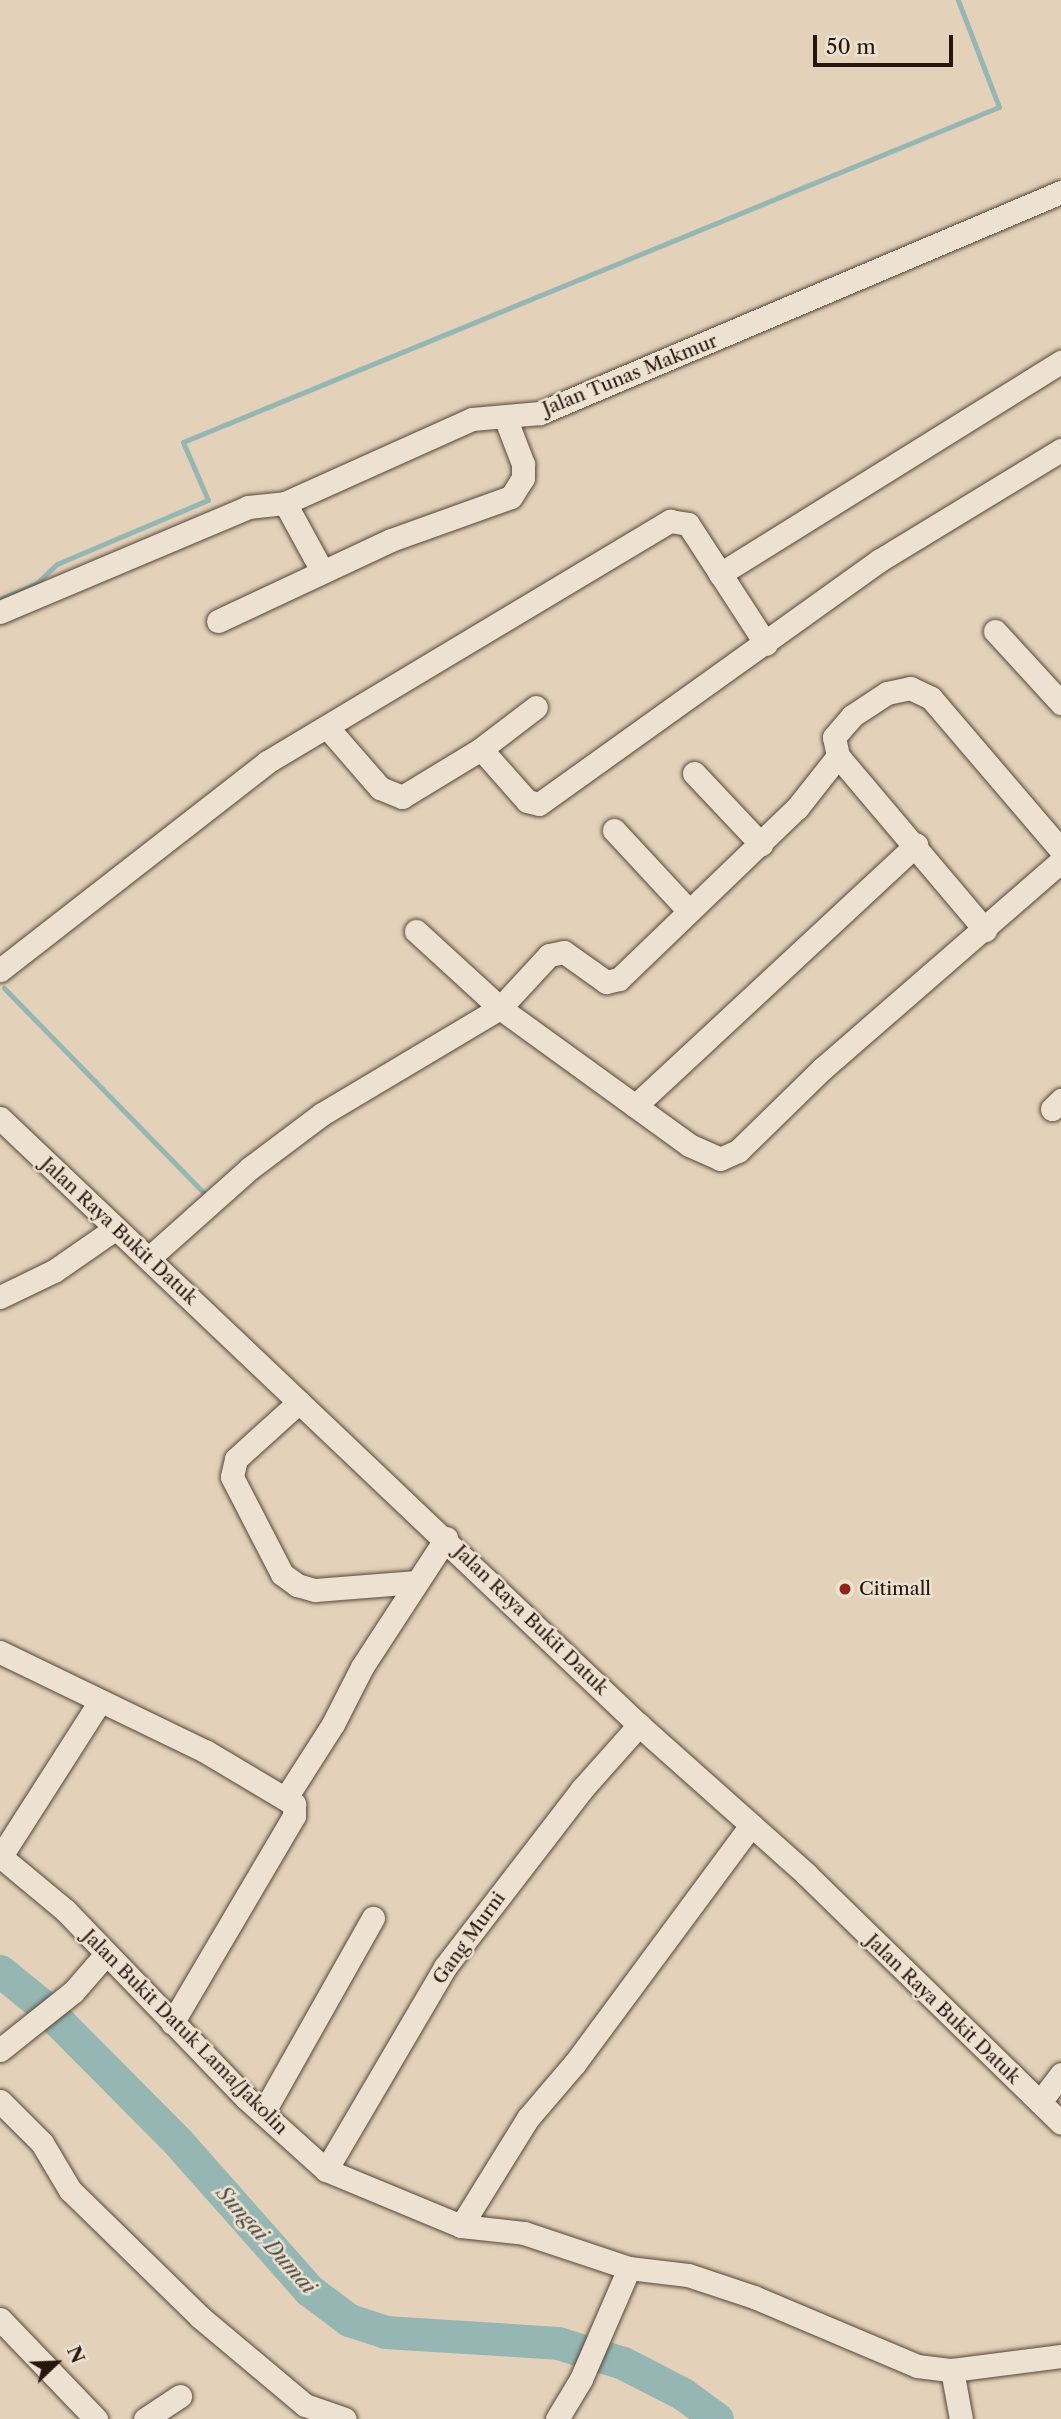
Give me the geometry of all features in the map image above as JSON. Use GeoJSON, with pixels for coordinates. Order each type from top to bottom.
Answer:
{"type":"FeatureCollection","features":[{"type":"Feature","properties":{"kind":"street","name":"Jalan Tunas Makmur"},"geometry":{"type":"LineString","coordinates":[[0,612],[248,507],[285,503],[472,419],[540,413],[1061,192]]}},
{"type":"Feature","properties":{"kind":"street"},"geometry":{"type":"LineString","coordinates":[[720,574],[1061,362]]}},
{"type":"Feature","properties":{"kind":"street"},"geometry":{"type":"LineString","coordinates":[[218,621],[321,569],[511,496],[523,478],[523,464],[505,417]]}},
{"type":"Feature","properties":{"kind":"street"},"geometry":{"type":"LineString","coordinates":[[481,748],[527,801],[539,804],[880,560],[1061,450]]}},
{"type":"Feature","properties":{"kind":"street"},"geometry":{"type":"LineString","coordinates":[[285,503],[321,569]]}},
{"type":"Feature","properties":{"kind":"street"},"geometry":{"type":"LineString","coordinates":[[0,970],[267,762],[670,521],[688,524],[766,644]]}},
{"type":"Feature","properties":{"kind":"street"},"geometry":{"type":"LineString","coordinates":[[995,631],[1061,703]]}},
{"type":"Feature","properties":{"kind":"street"},"geometry":{"type":"LineString","coordinates":[[985,930],[916,845],[838,756],[834,737],[852,716],[887,693],[919,689],[1061,850]]}},
{"type":"Feature","properties":{"kind":"street"},"geometry":{"type":"LineString","coordinates":[[327,727],[380,788],[397,797],[410,794],[481,748],[536,707]]}},
{"type":"Feature","properties":{"kind":"street"},"geometry":{"type":"LineString","coordinates":[[149,1258],[250,1168],[322,1114],[500,1008],[549,956],[559,951],[606,982],[615,981],[761,845],[797,808],[838,756]]}},
{"type":"Feature","properties":{"kind":"street"},"geometry":{"type":"LineString","coordinates":[[694,773],[761,845]]}},
{"type":"Feature","properties":{"kind":"street"},"geometry":{"type":"LineString","coordinates":[[614,830],[690,911]]}},
{"type":"Feature","properties":{"kind":"street"},"geometry":{"type":"LineString","coordinates":[[635,1106],[916,845]]}},
{"type":"Feature","properties":{"kind":"street"},"geometry":{"type":"LineString","coordinates":[[416,931],[500,1008],[707,1157],[727,1157],[1061,861]]}},
{"type":"Feature","properties":{"kind":"street","name":"Jalan Raya Bukit Datuk"},"geometry":{"type":"LineString","coordinates":[[0,1118],[446,1538],[639,1725],[751,1825],[1061,2123]]}},
{"type":"Feature","properties":{"kind":"street"},"geometry":{"type":"LineString","coordinates":[[0,1297],[54,1271],[116,1228]]}},
{"type":"Feature","properties":{"kind":"street"},"geometry":{"type":"LineString","coordinates":[[299,1402],[236,1459],[232,1477],[282,1574],[297,1585],[315,1590],[417,1582]]}},
{"type":"Feature","properties":{"kind":"street"},"geometry":{"type":"LineString","coordinates":[[287,1796],[446,1538]]}},
{"type":"Feature","properties":{"kind":"street"},"geometry":{"type":"LineString","coordinates":[[0,1652],[99,1703],[205,1751],[287,1796],[294,1804],[294,1816],[172,2023]]}},
{"type":"Feature","properties":{"kind":"street"},"geometry":{"type":"LineString","coordinates":[[0,1856],[99,1703]]}},
{"type":"Feature","properties":{"kind":"street","name":"Gang Murni"},"geometry":{"type":"LineString","coordinates":[[326,2170],[445,1968],[574,1800],[639,1725]]}},
{"type":"Feature","properties":{"kind":"street"},"geometry":{"type":"LineString","coordinates":[[461,2226],[528,2118],[575,2063],[751,1825]]}},
{"type":"Feature","properties":{"kind":"street","name":"Jalan Bukit Datuk Lama/Jakolin"},"geometry":{"type":"LineString","coordinates":[[0,1856],[43,1890],[172,2023],[263,2113],[326,2170],[461,2226],[524,2233],[629,2268],[688,2275],[754,2297],[917,2366],[953,2370],[1061,2356]]}},
{"type":"Feature","properties":{"kind":"street"},"geometry":{"type":"LineString","coordinates":[[263,2113],[373,1919]]}},
{"type":"Feature","properties":{"kind":"street"},"geometry":{"type":"LineString","coordinates":[[8,2043],[74,1992],[106,1954]]}},
{"type":"Feature","properties":{"kind":"street"},"geometry":{"type":"LineString","coordinates":[[1040,2102],[1061,2074]]}},
{"type":"Feature","properties":{"kind":"street"},"geometry":{"type":"LineString","coordinates":[[0,2101],[42,2143],[70,2190],[92,2213],[299,2412],[345,2419]]}},
{"type":"Feature","properties":{"kind":"street"},"geometry":{"type":"LineString","coordinates":[[557,2419],[581,2379],[629,2268]]}},
{"type":"Feature","properties":{"kind":"street"},"geometry":{"type":"LineString","coordinates":[[0,2319],[96,2419]]}},
{"type":"Feature","properties":{"kind":"street"},"geometry":{"type":"LineString","coordinates":[[953,2370],[961,2419]]}},
{"type":"Feature","properties":{"kind":"street"},"geometry":{"type":"LineString","coordinates":[[145,2419],[180,2396]]}},
{"type":"Feature","properties":{"kind":"waterway"},"geometry":{"type":"LineString","coordinates":[[0,599],[36,584],[57,564],[208,500],[183,442],[999,107],[958,0]]}},
{"type":"Feature","properties":{"kind":"waterway"},"geometry":{"type":"LineString","coordinates":[[4,988],[209,1198]]}},
{"type":"Feature","properties":{"kind":"waterway","name":"Sungai Dumai"},"geometry":{"type":"LineString","coordinates":[[0,1971],[42,2005],[178,2142],[309,2290],[349,2320],[385,2332],[558,2343],[623,2363],[683,2394],[717,2419]]}},
{"type":"Feature","properties":{"kind":"place","name":"Citimall"},"geometry":{"type":"Point","coordinates":[845,1589]}}]}
